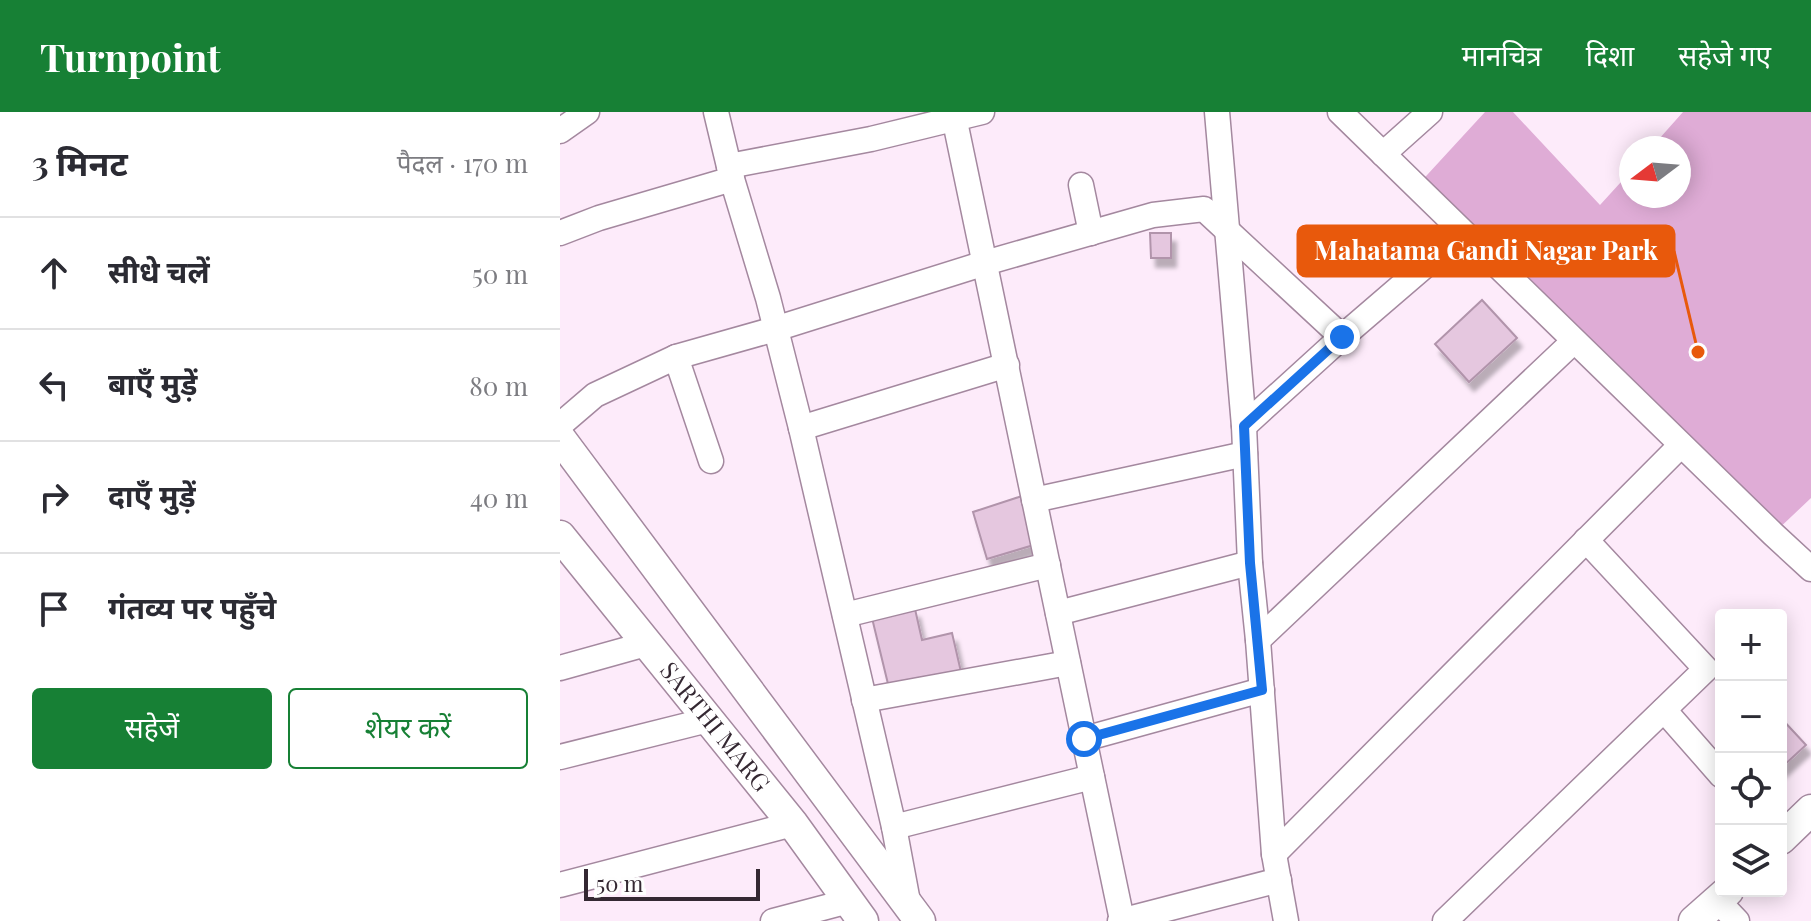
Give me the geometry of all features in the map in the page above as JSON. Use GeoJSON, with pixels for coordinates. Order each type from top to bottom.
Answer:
{"type":"FeatureCollection","features":[{"type":"Feature","properties":{"kind":"street"},"geometry":{"type":"LineString","coordinates":[[560,131],[587,112]]}},
{"type":"Feature","properties":{"kind":"street"},"geometry":{"type":"LineString","coordinates":[[716,112],[801,428],[914,912]]}},
{"type":"Feature","properties":{"kind":"street"},"geometry":{"type":"LineString","coordinates":[[560,233],[730,172],[954,116],[982,112]]}},
{"type":"Feature","properties":{"kind":"street"},"geometry":{"type":"LineString","coordinates":[[1217,112],[1244,426],[1250,563],[1274,854],[1286,921]]}},
{"type":"Feature","properties":{"kind":"street"},"geometry":{"type":"LineString","coordinates":[[1340,112],[1811,569]]}},
{"type":"Feature","properties":{"kind":"street"},"geometry":{"type":"LineString","coordinates":[[1383,154],[1430,112]]}},
{"type":"Feature","properties":{"kind":"street"},"geometry":{"type":"LineString","coordinates":[[954,116],[1121,921],[1279,880]]}},
{"type":"Feature","properties":{"kind":"street"},"geometry":{"type":"LineString","coordinates":[[1081,185],[1091,233]]}},
{"type":"Feature","properties":{"kind":"street"},"geometry":{"type":"LineString","coordinates":[[560,425],[595,395],[676,357],[1153,215],[1204,209],[1342,337]]}},
{"type":"Feature","properties":{"kind":"street"},"geometry":{"type":"LineString","coordinates":[[1244,426],[1463,233]]}},
{"type":"Feature","properties":{"kind":"street"},"geometry":{"type":"LineString","coordinates":[[1258,640],[1574,341]]}},
{"type":"Feature","properties":{"kind":"street"},"geometry":{"type":"LineString","coordinates":[[676,357],[711,461]]}},
{"type":"Feature","properties":{"kind":"street"},"geometry":{"type":"LineString","coordinates":[[801,428],[1007,365]]}},
{"type":"Feature","properties":{"kind":"street"},"geometry":{"type":"LineString","coordinates":[[560,438],[914,912]]}},
{"type":"Feature","properties":{"kind":"street"},"geometry":{"type":"LineString","coordinates":[[1274,854],[1681,445]]}},
{"type":"Feature","properties":{"kind":"street"},"geometry":{"type":"LineString","coordinates":[[1034,500],[1245,454]]}},
{"type":"Feature","properties":{"kind":"street","name":"SARTHI MARG"},"geometry":{"type":"LineString","coordinates":[[560,536],[789,820],[856,911]]}},
{"type":"Feature","properties":{"kind":"street"},"geometry":{"type":"LineString","coordinates":[[1445,921],[1706,669],[1586,540]]}},
{"type":"Feature","properties":{"kind":"street"},"geometry":{"type":"LineString","coordinates":[[1058,613],[1250,563]]}},
{"type":"Feature","properties":{"kind":"street"},"geometry":{"type":"LineString","coordinates":[[845,615],[1048,565]]}},
{"type":"Feature","properties":{"kind":"street"},"geometry":{"type":"LineString","coordinates":[[560,668],[646,644]]}},
{"type":"Feature","properties":{"kind":"street"},"geometry":{"type":"LineString","coordinates":[[864,700],[1068,663]]}},
{"type":"Feature","properties":{"kind":"street"},"geometry":{"type":"LineString","coordinates":[[1084,739],[1262,690]]}},
{"type":"Feature","properties":{"kind":"street"},"geometry":{"type":"LineString","coordinates":[[1664,710],[1715,768]]}},
{"type":"Feature","properties":{"kind":"street"},"geometry":{"type":"LineString","coordinates":[[560,757],[708,720]]}},
{"type":"Feature","properties":{"kind":"street"},"geometry":{"type":"LineString","coordinates":[[894,827],[1092,777]]}},
{"type":"Feature","properties":{"kind":"street"},"geometry":{"type":"LineString","coordinates":[[560,885],[789,820],[827,795]]}},
{"type":"Feature","properties":{"kind":"street"},"geometry":{"type":"LineString","coordinates":[[1787,833],[1811,810]]}},
{"type":"Feature","properties":{"kind":"street"},"geometry":{"type":"LineString","coordinates":[[1694,921],[1728,904]]}},
{"type":"Feature","properties":{"kind":"street"},"geometry":{"type":"LineString","coordinates":[[773,921],[856,911]]}},
{"type":"Feature","properties":{"kind":"shaded area"},"geometry":{"type":"Polygon","coordinates":[[[1485,112],[1513,112],[1600,205],[1619,184],[1619,208],[1691,208],[1691,136],[1662,136],[1683,112],[1811,112],[1811,498],[1773,534],[1416,187],[1485,112]]]}},
{"type":"Feature","properties":{"kind":"building"},"geometry":{"type":"Polygon","coordinates":[[[1150,233],[1171,233],[1171,258],[1151,258],[1150,233]]]}},
{"type":"Feature","properties":{"kind":"building"},"geometry":{"type":"Polygon","coordinates":[[[1482,300],[1517,338],[1469,382],[1435,344],[1482,300]]]}},
{"type":"Feature","properties":{"kind":"building"},"geometry":{"type":"Polygon","coordinates":[[[1022,496],[1037,544],[987,559],[973,512],[1022,496]]]}},
{"type":"Feature","properties":{"kind":"building"},"geometry":{"type":"Polygon","coordinates":[[[915,609],[922,640],[952,633],[961,672],[889,688],[872,618],[915,609]]]}},
{"type":"Feature","properties":{"kind":"building"},"geometry":{"type":"Polygon","coordinates":[[[1787,724],[1806,745],[1787,762],[1787,724]]]}},
{"type":"Feature","properties":{"kind":"place","name":"Mahatama Gandi Nagar Park"},"geometry":{"type":"Point","coordinates":[1698,352]}},
{"type":"Feature","properties":{"kind":"route"},"geometry":{"type":"LineString","coordinates":[[1084,739],[1262,690],[1250,563],[1244,426],[1342,337]]}}]}
